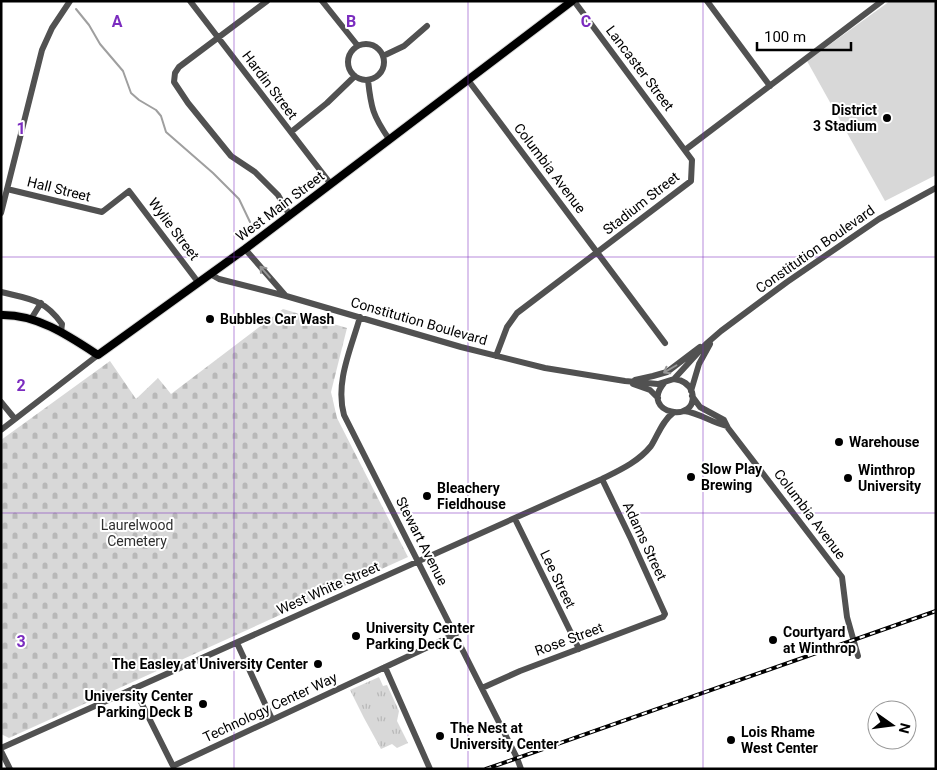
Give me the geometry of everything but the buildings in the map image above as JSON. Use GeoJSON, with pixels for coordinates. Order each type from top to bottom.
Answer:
{"type":"FeatureCollection","features":[{"type":"Feature","properties":{"kind":"main road","name":"West Main Street"},"geometry":{"type":"LineString","coordinates":[[98,355],[245,249],[573,1]]}},
{"type":"Feature","properties":{"kind":"main road"},"geometry":{"type":"LineString","coordinates":[[1,315],[30,319],[61,332],[98,355]]}},
{"type":"Feature","properties":{"kind":"street"},"geometry":{"type":"LineString","coordinates":[[1,213],[42,50],[52,28],[70,1]]}},
{"type":"Feature","properties":{"kind":"street","name":"Hardin Street"},"geometry":{"type":"LineString","coordinates":[[190,1],[330,183]]}},
{"type":"Feature","properties":{"kind":"street"},"geometry":{"type":"LineString","coordinates":[[267,1],[179,66],[174,82],[175,86],[231,156],[255,172],[278,195],[289,214]]}},
{"type":"Feature","properties":{"kind":"street"},"geometry":{"type":"LineString","coordinates":[[322,1],[358,46]]}},
{"type":"Feature","properties":{"kind":"street","name":"Lancaster Street"},"geometry":{"type":"LineString","coordinates":[[573,1],[685,150]]}},
{"type":"Feature","properties":{"kind":"street"},"geometry":{"type":"LineString","coordinates":[[707,1],[770,86]]}},
{"type":"Feature","properties":{"kind":"street"},"geometry":{"type":"LineString","coordinates":[[685,150],[874,4],[882,1]]}},
{"type":"Feature","properties":{"kind":"street"},"geometry":{"type":"LineString","coordinates":[[383,56],[404,46],[427,26]]}},
{"type":"Feature","properties":{"kind":"street"},"geometry":{"type":"LineString","coordinates":[[372,45],[378,48],[383,56],[384,68],[375,78],[361,80],[350,71],[349,57],[358,46],[372,45]]}},
{"type":"Feature","properties":{"kind":"street"},"geometry":{"type":"LineString","coordinates":[[291,132],[327,103],[355,76]]}},
{"type":"Feature","properties":{"kind":"street"},"geometry":{"type":"LineString","coordinates":[[368,80],[372,111],[389,139]]}},
{"type":"Feature","properties":{"kind":"street","name":"Columbia Avenue"},"geometry":{"type":"LineString","coordinates":[[468,80],[665,344]]}},
{"type":"Feature","properties":{"kind":"street","name":"Stadium Street"},"geometry":{"type":"LineString","coordinates":[[496,356],[507,327],[517,313],[691,181],[692,160],[685,150]]}},
{"type":"Feature","properties":{"kind":"street","name":"Constitution Boulevard"},"geometry":{"type":"LineString","coordinates":[[210,274],[219,279],[286,296],[411,333],[545,368],[627,381],[654,384],[664,383],[674,379],[706,344],[743,314],[855,235],[904,204],[936,188]]}},
{"type":"Feature","properties":{"kind":"street","name":"Hall Street"},"geometry":{"type":"LineString","coordinates":[[7,189],[102,212],[129,191]]}},
{"type":"Feature","properties":{"kind":"street","name":"Wylie Street"},"geometry":{"type":"LineString","coordinates":[[129,191],[198,282]]}},
{"type":"Feature","properties":{"kind":"street"},"geometry":{"type":"LineString","coordinates":[[245,249],[286,296]]}},
{"type":"Feature","properties":{"kind":"street"},"geometry":{"type":"LineString","coordinates":[[1,292],[41,303],[51,310],[62,324],[61,332]]}},
{"type":"Feature","properties":{"kind":"street"},"geometry":{"type":"LineString","coordinates":[[30,319],[41,303]]}},
{"type":"Feature","properties":{"kind":"street","name":"Stewart Avenue"},"geometry":{"type":"LineString","coordinates":[[360,317],[340,389],[341,404],[349,425],[456,634],[521,769]]}},
{"type":"Feature","properties":{"kind":"street","name":"Constitution Boulevard"},"geometry":{"type":"LineString","coordinates":[[684,411],[688,407],[699,364],[714,337]]}},
{"type":"Feature","properties":{"kind":"street"},"geometry":{"type":"LineString","coordinates":[[627,381],[667,372],[706,344]]}},
{"type":"Feature","properties":{"kind":"street","name":"West Main Street"},"geometry":{"type":"LineString","coordinates":[[1,430],[98,355]]}},
{"type":"Feature","properties":{"kind":"street"},"geometry":{"type":"LineString","coordinates":[[674,379],[685,382],[692,394]]}},
{"type":"Feature","properties":{"kind":"street","name":"Constitution Boulevard"},"geometry":{"type":"LineString","coordinates":[[627,381],[650,390],[658,398]]}},
{"type":"Feature","properties":{"kind":"street"},"geometry":{"type":"LineString","coordinates":[[664,383],[660,387],[658,398],[661,406],[668,412],[684,411]]}},
{"type":"Feature","properties":{"kind":"street","name":"Columbia Avenue"},"geometry":{"type":"LineString","coordinates":[[692,394],[700,406],[724,420],[842,577],[848,622],[858,656]]}},
{"type":"Feature","properties":{"kind":"street"},"geometry":{"type":"LineString","coordinates":[[1,402],[16,419]]}},
{"type":"Feature","properties":{"kind":"street","name":"West White Street"},"geometry":{"type":"LineString","coordinates":[[656,439],[662,418],[661,406]]}},
{"type":"Feature","properties":{"kind":"street","name":"Columbia Avenue"},"geometry":{"type":"LineString","coordinates":[[684,411],[702,415],[721,425],[727,426]]}},
{"type":"Feature","properties":{"kind":"street","name":"West White Street"},"geometry":{"type":"LineString","coordinates":[[1,749],[602,480],[632,464],[646,452],[656,439],[666,420],[673,413]]}},
{"type":"Feature","properties":{"kind":"street","name":"Adams Street"},"geometry":{"type":"LineString","coordinates":[[602,480],[665,614]]}},
{"type":"Feature","properties":{"kind":"street","name":"Lee Street"},"geometry":{"type":"LineString","coordinates":[[515,519],[579,649]]}},
{"type":"Feature","properties":{"kind":"street","name":"Rose Street"},"geometry":{"type":"LineString","coordinates":[[482,688],[663,617],[665,614]]}},
{"type":"Feature","properties":{"kind":"street","name":"Technology Center Way"},"geometry":{"type":"LineString","coordinates":[[134,688],[173,766],[456,634]]}},
{"type":"Feature","properties":{"kind":"street"},"geometry":{"type":"LineString","coordinates":[[237,643],[272,719]]}},
{"type":"Feature","properties":{"kind":"street"},"geometry":{"type":"LineString","coordinates":[[385,667],[430,769]]}},
{"type":"Feature","properties":{"kind":"street"},"geometry":{"type":"LineString","coordinates":[[1,749],[10,769]]}},
{"type":"Feature","properties":{"kind":"green space","name":"District 3 Stadium"},"geometry":{"type":"Polygon","coordinates":[[[890,1],[936,1],[936,175],[885,201],[807,61],[890,1]]]}},
{"type":"Feature","properties":{"kind":"green space","name":"Laurelwood Cemetery"},"geometry":{"type":"Polygon","coordinates":[[[283,309],[347,328],[331,392],[337,418],[408,557],[9,738],[1,734],[1,440],[110,361],[136,399],[158,378],[171,394],[283,309]]]}},
{"type":"Feature","properties":{"kind":"green space"},"geometry":{"type":"Polygon","coordinates":[[[379,677],[383,686],[387,685],[399,711],[397,721],[408,743],[397,748],[392,744],[381,749],[350,690],[379,677]]]}},
{"type":"Feature","properties":{"kind":"waterway"},"geometry":{"type":"LineString","coordinates":[[76,9],[89,25],[100,44],[123,71],[131,93],[156,110],[161,116],[166,132],[213,173],[239,199],[250,222]]}},
{"type":"Feature","properties":{"kind":"railway"},"geometry":{"type":"LineString","coordinates":[[486,769],[936,611]]}},
{"type":"Feature","properties":{"kind":"place","name":"District 3 Stadium"},"geometry":{"type":"Point","coordinates":[887,118]}},
{"type":"Feature","properties":{"kind":"place","name":"Bubbles Car Wash"},"geometry":{"type":"Point","coordinates":[210,319]}},
{"type":"Feature","properties":{"kind":"place","name":"Warehouse"},"geometry":{"type":"Point","coordinates":[839,442]}},
{"type":"Feature","properties":{"kind":"place","name":"Slow Play Brewing"},"geometry":{"type":"Point","coordinates":[691,477]}},
{"type":"Feature","properties":{"kind":"place","name":"Winthrop University"},"geometry":{"type":"Point","coordinates":[848,478]}},
{"type":"Feature","properties":{"kind":"place","name":"Bleachery Fieldhouse"},"geometry":{"type":"Point","coordinates":[427,496]}},
{"type":"Feature","properties":{"kind":"place","name":"University Center Parking Deck C"},"geometry":{"type":"Point","coordinates":[356,636]}},
{"type":"Feature","properties":{"kind":"place","name":"Courtyard at Winthrop"},"geometry":{"type":"Point","coordinates":[773,640]}},
{"type":"Feature","properties":{"kind":"place","name":"The Easley at University Center"},"geometry":{"type":"Point","coordinates":[318,664]}},
{"type":"Feature","properties":{"kind":"place","name":"University Center Parking Deck B"},"geometry":{"type":"Point","coordinates":[203,704]}},
{"type":"Feature","properties":{"kind":"place","name":"The Nest at University Center"},"geometry":{"type":"Point","coordinates":[440,736]}},
{"type":"Feature","properties":{"kind":"place","name":"Lois Rhame West Center"},"geometry":{"type":"Point","coordinates":[731,740]}}]}
